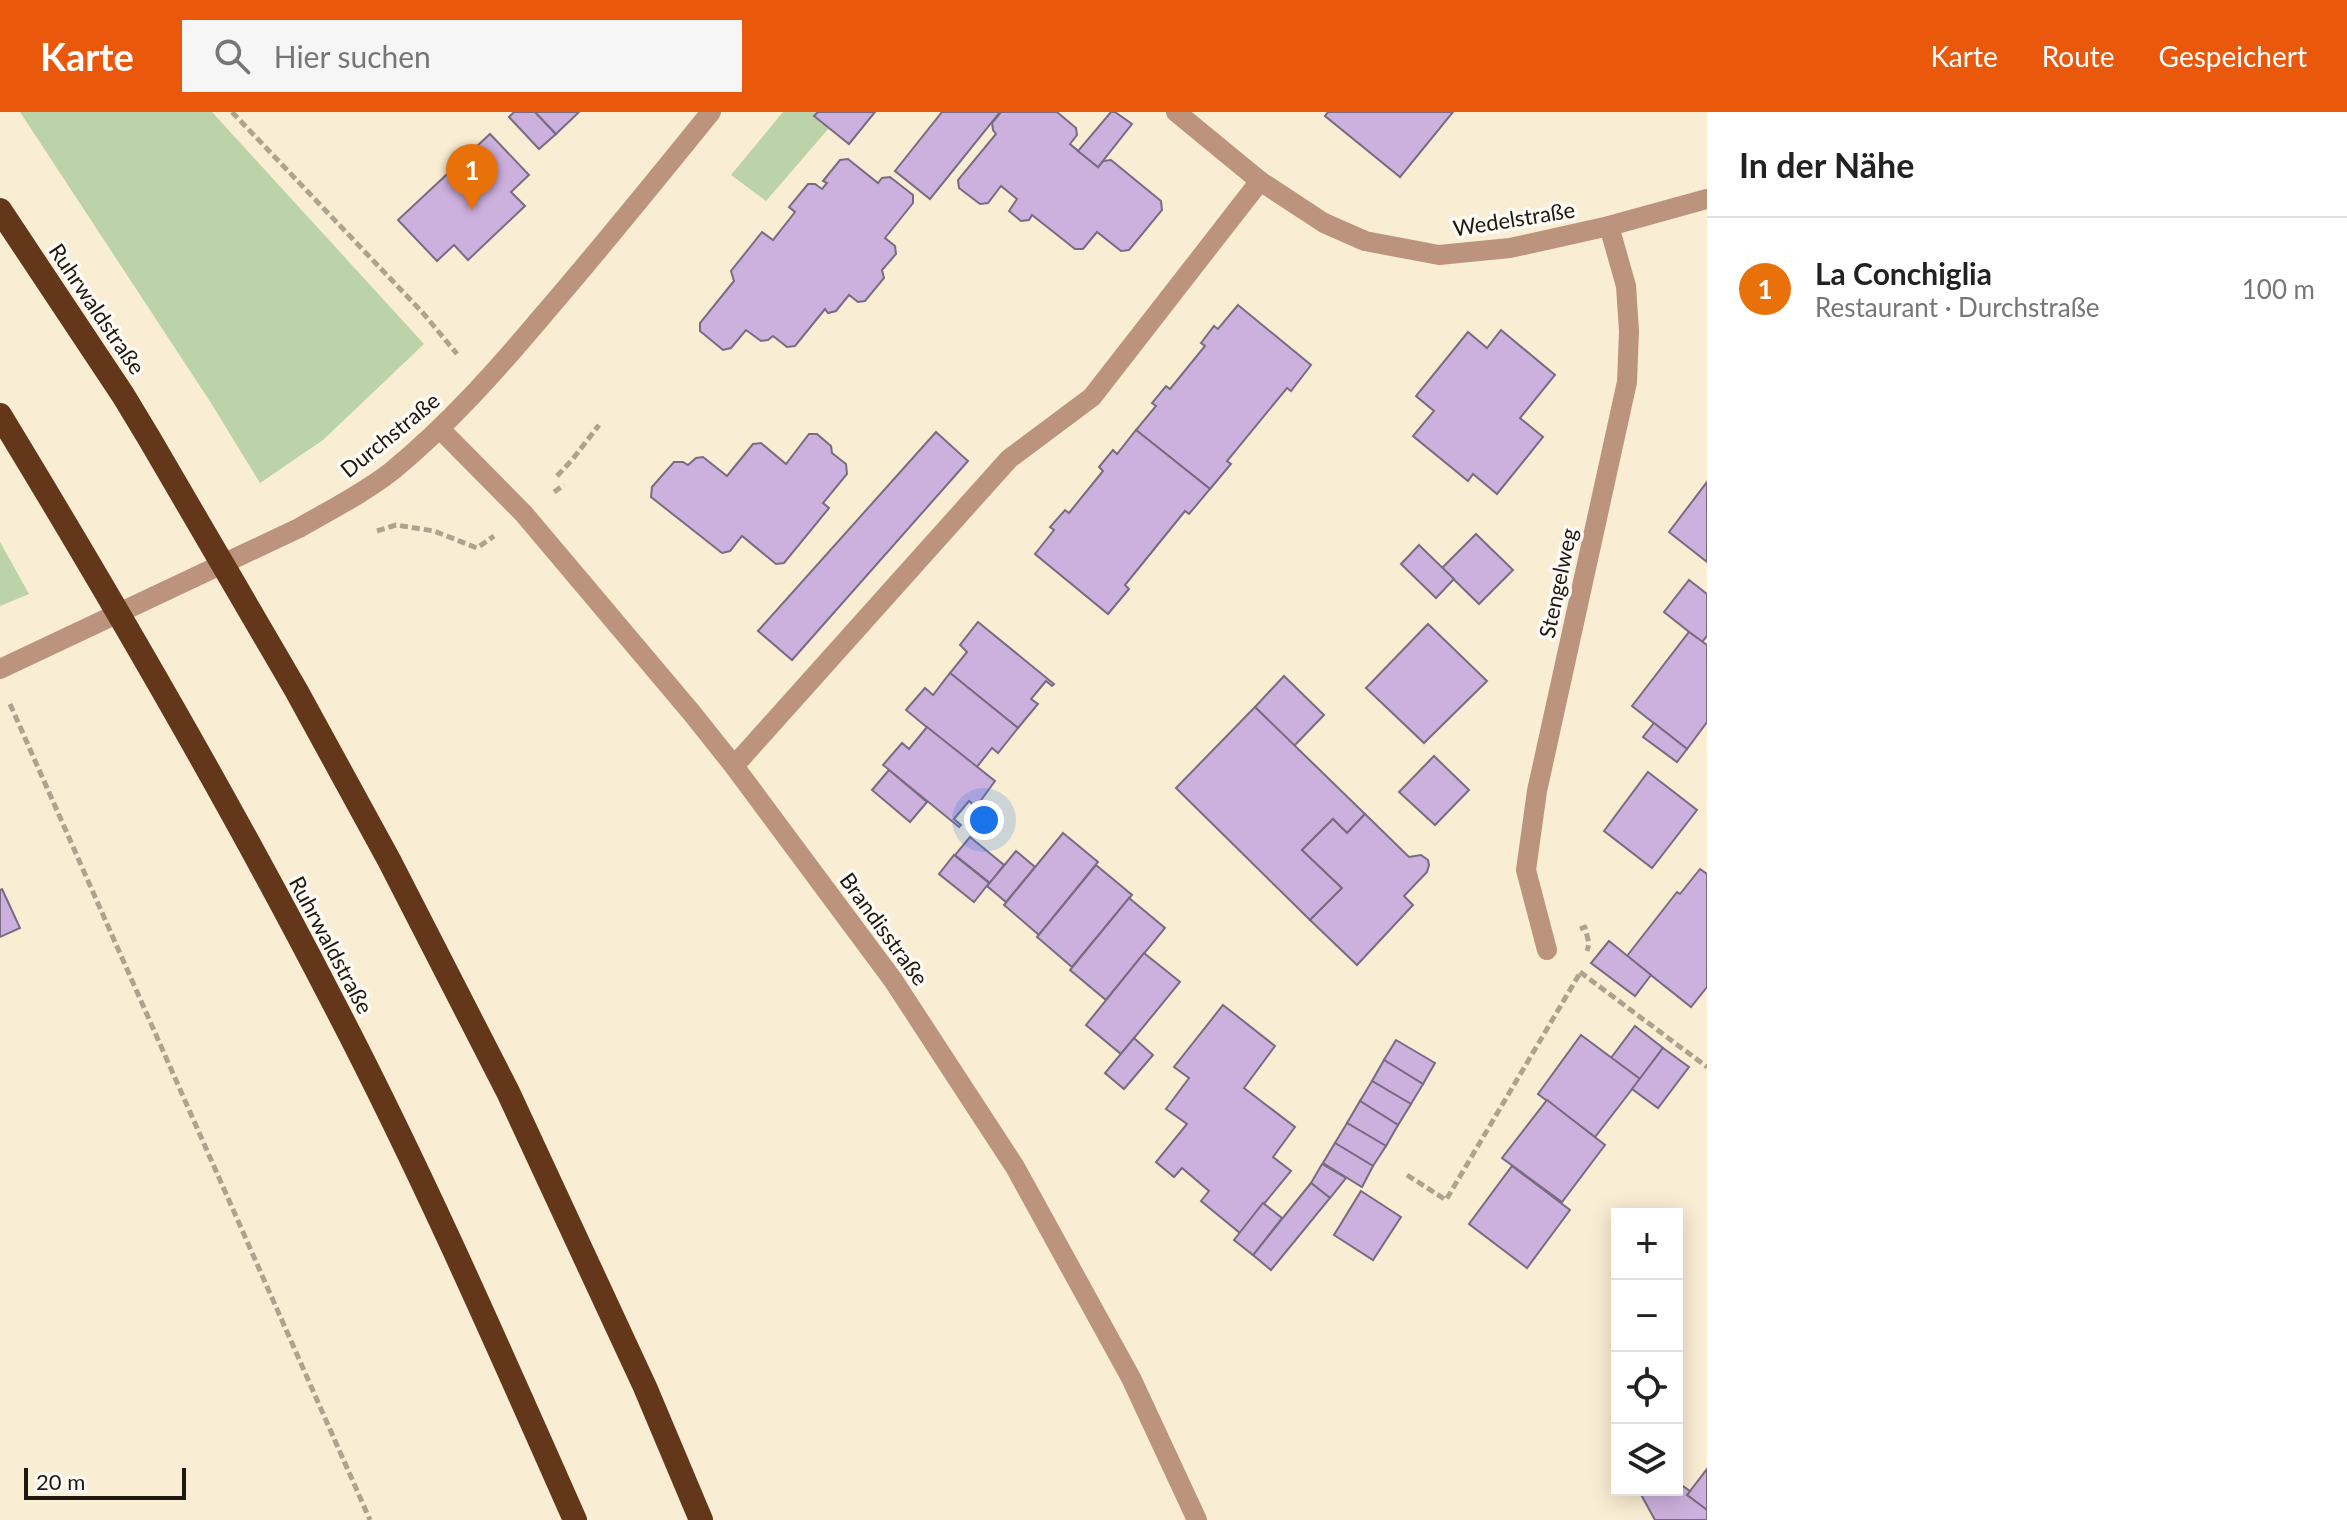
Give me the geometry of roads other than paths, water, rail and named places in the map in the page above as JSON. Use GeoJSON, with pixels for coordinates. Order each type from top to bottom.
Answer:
{"type":"FeatureCollection","features":[{"type":"Feature","properties":{"kind":"highway","name":"Ruhrwaldstraße"},"geometry":{"type":"LineString","coordinates":[[0,210],[149,438],[296,690],[389,860],[508,1092],[645,1387],[701,1520]]}},
{"type":"Feature","properties":{"kind":"highway","name":"Ruhrwaldstraße"},"geometry":{"type":"LineString","coordinates":[[0,415],[195,747],[331,998],[430,1197],[575,1520]]}},
{"type":"Feature","properties":{"kind":"street","name":"Durchstraße"},"geometry":{"type":"LineString","coordinates":[[0,669],[310,522],[345,503],[390,472],[483,386],[711,112]]}},
{"type":"Feature","properties":{"kind":"street","name":"Wedelstraße"},"geometry":{"type":"LineString","coordinates":[[1176,112],[1260,181],[1324,223],[1365,241],[1439,255],[1510,248],[1609,226],[1707,199]]}},
{"type":"Feature","properties":{"kind":"street"},"geometry":{"type":"LineString","coordinates":[[734,766],[1009,459],[1092,397],[1260,181]]}},
{"type":"Feature","properties":{"kind":"street","name":"Stengelweg"},"geometry":{"type":"LineString","coordinates":[[1547,950],[1526,870],[1537,791],[1627,382],[1629,331],[1626,286],[1609,226]]}},
{"type":"Feature","properties":{"kind":"street","name":"Brandisstraße"},"geometry":{"type":"LineString","coordinates":[[440,429],[534,526],[682,700],[893,980],[1015,1167],[1131,1378],[1197,1520]]}},
{"type":"Feature","properties":{"kind":"place","name":"La Conchiglia"},"geometry":{"type":"Point","coordinates":[472,210]}}]}
